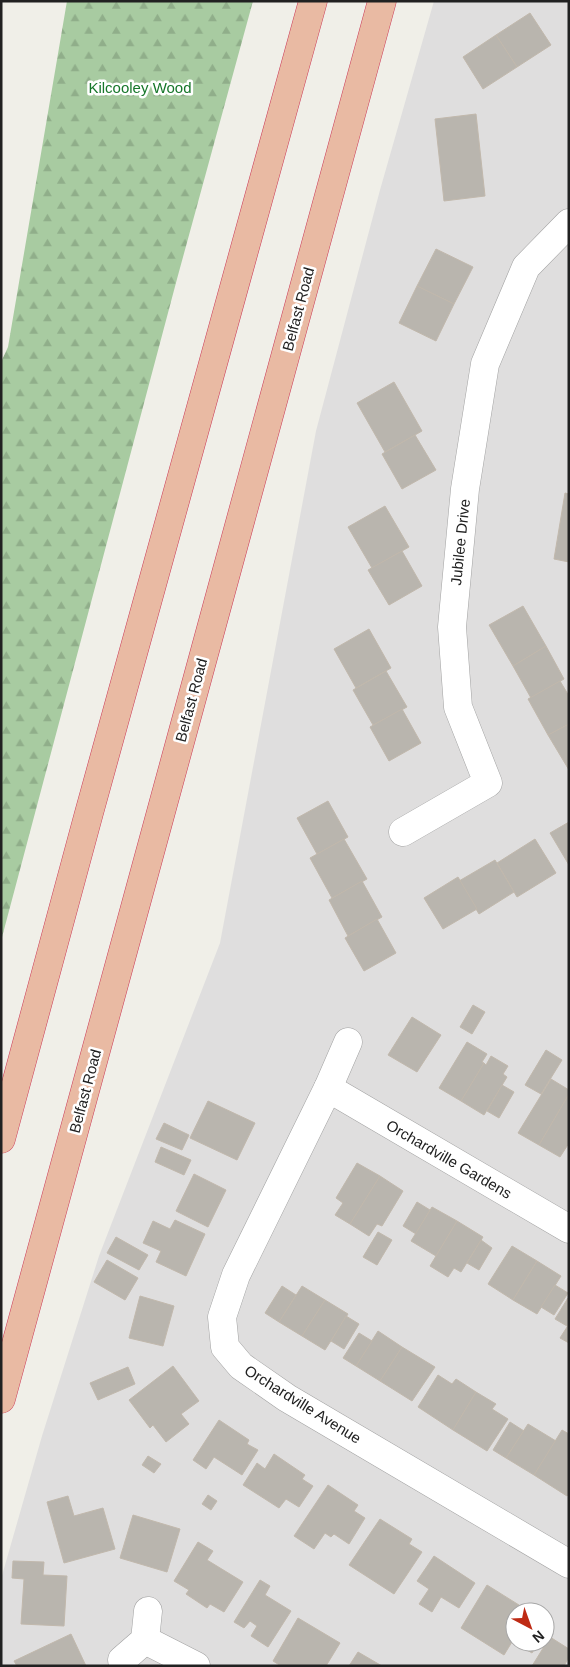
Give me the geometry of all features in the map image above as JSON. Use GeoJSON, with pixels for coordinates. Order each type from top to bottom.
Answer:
{"type":"FeatureCollection","features":[{"type":"Feature","properties":{"kind":"highway"},"geometry":{"type":"LineString","coordinates":[[1,1139],[313,1]]}},
{"type":"Feature","properties":{"kind":"highway","name":"Belfast Road"},"geometry":{"type":"LineString","coordinates":[[1,1399],[382,1]]}},
{"type":"Feature","properties":{"kind":"street","name":"Jubilee Drive"},"geometry":{"type":"LineString","coordinates":[[403,832],[488,784],[458,707],[452,627],[465,489],[485,364],[526,267],[569,223]]}},
{"type":"Feature","properties":{"kind":"street","name":"Orchardville Avenue"},"geometry":{"type":"LineString","coordinates":[[348,1042],[328,1088],[236,1275],[222,1317],[225,1346],[241,1366],[288,1398],[569,1564]]}},
{"type":"Feature","properties":{"kind":"street","name":"Orchardville Gardens"},"geometry":{"type":"LineString","coordinates":[[328,1088],[569,1229]]}},
{"type":"Feature","properties":{"kind":"street"},"geometry":{"type":"LineString","coordinates":[[122,1660],[145,1640],[148,1611]]}},
{"type":"Feature","properties":{"kind":"street"},"geometry":{"type":"LineString","coordinates":[[145,1640],[196,1666]]}},
{"type":"Feature","properties":{"kind":"shaded area"},"geometry":{"type":"Polygon","coordinates":[[[434,1],[569,1],[569,1666],[1,1666],[1,1579],[42,1436],[99,1256],[220,943],[316,431],[380,190],[434,1]]]}},
{"type":"Feature","properties":{"kind":"green space","name":"Kilcooley Wood"},"geometry":{"type":"Polygon","coordinates":[[[67,1],[253,1],[1,941],[1,362],[8,347],[67,1]]]}},
{"type":"Feature","properties":{"kind":"building"},"geometry":{"type":"Polygon","coordinates":[[[530,13],[551,45],[517,67],[496,35],[530,13]]]}},
{"type":"Feature","properties":{"kind":"building"},"geometry":{"type":"Polygon","coordinates":[[[496,35],[517,67],[483,89],[463,57],[496,35]]]}},
{"type":"Feature","properties":{"kind":"building"},"geometry":{"type":"Polygon","coordinates":[[[476,114],[485,196],[444,201],[435,119],[476,114]]]}},
{"type":"Feature","properties":{"kind":"building"},"geometry":{"type":"Polygon","coordinates":[[[436,249],[473,267],[454,304],[417,286],[436,249]]]}},
{"type":"Feature","properties":{"kind":"building"},"geometry":{"type":"Polygon","coordinates":[[[417,286],[454,304],[436,341],[399,323],[417,286]]]}},
{"type":"Feature","properties":{"kind":"building"},"geometry":{"type":"Polygon","coordinates":[[[394,382],[422,431],[385,452],[357,403],[394,382]]]}},
{"type":"Feature","properties":{"kind":"building"},"geometry":{"type":"Polygon","coordinates":[[[415,435],[436,470],[402,489],[382,454],[415,435]]]}},
{"type":"Feature","properties":{"kind":"building"},"geometry":{"type":"Polygon","coordinates":[[[565,493],[569,494],[569,562],[554,559],[565,493]]]}},
{"type":"Feature","properties":{"kind":"building"},"geometry":{"type":"Polygon","coordinates":[[[385,506],[409,547],[372,568],[348,527],[385,506]]]}},
{"type":"Feature","properties":{"kind":"building"},"geometry":{"type":"Polygon","coordinates":[[[402,551],[422,586],[389,605],[368,570],[402,551]]]}},
{"type":"Feature","properties":{"kind":"building"},"geometry":{"type":"Polygon","coordinates":[[[523,606],[546,646],[513,666],[489,625],[523,606]]]}},
{"type":"Feature","properties":{"kind":"building"},"geometry":{"type":"Polygon","coordinates":[[[369,629],[391,668],[356,688],[334,649],[369,629]]]}},
{"type":"Feature","properties":{"kind":"building"},"geometry":{"type":"Polygon","coordinates":[[[546,646],[564,679],[531,698],[513,666],[546,646]]]}},
{"type":"Feature","properties":{"kind":"building"},"geometry":{"type":"Polygon","coordinates":[[[386,671],[407,707],[373,725],[353,690],[386,671]]]}},
{"type":"Feature","properties":{"kind":"building"},"geometry":{"type":"Polygon","coordinates":[[[560,681],[569,696],[569,724],[548,735],[528,699],[560,681]]]}},
{"type":"Feature","properties":{"kind":"building"},"geometry":{"type":"Polygon","coordinates":[[[402,709],[421,743],[389,761],[370,727],[402,709]]]}},
{"type":"Feature","properties":{"kind":"building"},"geometry":{"type":"Polygon","coordinates":[[[569,724],[569,770],[548,735],[569,724]]]}},
{"type":"Feature","properties":{"kind":"building"},"geometry":{"type":"Polygon","coordinates":[[[328,801],[348,837],[317,854],[297,818],[328,801]]]}},
{"type":"Feature","properties":{"kind":"building"},"geometry":{"type":"Polygon","coordinates":[[[569,822],[569,865],[550,833],[569,822]]]}},
{"type":"Feature","properties":{"kind":"building"},"geometry":{"type":"Polygon","coordinates":[[[344,839],[367,879],[332,898],[310,858],[344,839]]]}},
{"type":"Feature","properties":{"kind":"building"},"geometry":{"type":"Polygon","coordinates":[[[535,839],[556,873],[517,897],[497,863],[535,839]]]}},
{"type":"Feature","properties":{"kind":"building"},"geometry":{"type":"Polygon","coordinates":[[[495,860],[514,892],[479,914],[459,881],[495,860]]]}},
{"type":"Feature","properties":{"kind":"building"},"geometry":{"type":"Polygon","coordinates":[[[458,877],[477,909],[443,929],[424,898],[458,877]]]}},
{"type":"Feature","properties":{"kind":"building"},"geometry":{"type":"Polygon","coordinates":[[[362,881],[382,917],[348,936],[329,900],[362,881]]]}},
{"type":"Feature","properties":{"kind":"building"},"geometry":{"type":"Polygon","coordinates":[[[377,919],[396,953],[364,971],[345,938],[377,919]]]}},
{"type":"Feature","properties":{"kind":"building"},"geometry":{"type":"Polygon","coordinates":[[[473,1005],[485,1012],[472,1034],[460,1027],[473,1005]]]}},
{"type":"Feature","properties":{"kind":"building"},"geometry":{"type":"Polygon","coordinates":[[[412,1017],[441,1035],[417,1072],[388,1055],[412,1017]]]}},
{"type":"Feature","properties":{"kind":"building"},"geometry":{"type":"Polygon","coordinates":[[[467,1042],[487,1054],[482,1062],[484,1063],[461,1101],[439,1088],[467,1042]]]}},
{"type":"Feature","properties":{"kind":"building"},"geometry":{"type":"Polygon","coordinates":[[[546,1050],[562,1060],[541,1094],[525,1085],[546,1050]]]}},
{"type":"Feature","properties":{"kind":"building"},"geometry":{"type":"Polygon","coordinates":[[[491,1056],[508,1066],[503,1074],[507,1077],[484,1115],[461,1101],[484,1063],[486,1065],[491,1056]]]}},
{"type":"Feature","properties":{"kind":"building"},"geometry":{"type":"Polygon","coordinates":[[[551,1079],[569,1090],[569,1094],[539,1145],[518,1133],[551,1079]]]}},
{"type":"Feature","properties":{"kind":"building"},"geometry":{"type":"Polygon","coordinates":[[[502,1085],[514,1092],[499,1118],[487,1111],[502,1085]]]}},
{"type":"Feature","properties":{"kind":"building"},"geometry":{"type":"Polygon","coordinates":[[[569,1094],[569,1143],[560,1157],[539,1145],[569,1094]]]}},
{"type":"Feature","properties":{"kind":"building"},"geometry":{"type":"Polygon","coordinates":[[[208,1101],[255,1123],[237,1160],[190,1138],[208,1101]]]}},
{"type":"Feature","properties":{"kind":"building"},"geometry":{"type":"Polygon","coordinates":[[[164,1123],[189,1135],[182,1150],[156,1139],[164,1123]]]}},
{"type":"Feature","properties":{"kind":"building"},"geometry":{"type":"Polygon","coordinates":[[[161,1147],[191,1160],[184,1175],[155,1162],[161,1147]]]}},
{"type":"Feature","properties":{"kind":"building"},"geometry":{"type":"Polygon","coordinates":[[[357,1163],[380,1176],[350,1224],[335,1215],[343,1203],[336,1198],[357,1163]]]}},
{"type":"Feature","properties":{"kind":"building"},"geometry":{"type":"Polygon","coordinates":[[[194,1174],[226,1190],[208,1227],[176,1211],[194,1174]]]}},
{"type":"Feature","properties":{"kind":"building"},"geometry":{"type":"Polygon","coordinates":[[[380,1176],[403,1191],[382,1226],[377,1224],[369,1236],[350,1224],[380,1176]]]}},
{"type":"Feature","properties":{"kind":"building"},"geometry":{"type":"Polygon","coordinates":[[[417,1202],[430,1210],[416,1234],[403,1226],[417,1202]]]}},
{"type":"Feature","properties":{"kind":"building"},"geometry":{"type":"Polygon","coordinates":[[[432,1207],[457,1221],[436,1256],[411,1241],[432,1207]]]}},
{"type":"Feature","properties":{"kind":"building"},"geometry":{"type":"Polygon","coordinates":[[[175,1220],[205,1234],[186,1276],[156,1262],[161,1251],[143,1243],[153,1221],[170,1229],[175,1220]]]}},
{"type":"Feature","properties":{"kind":"building"},"geometry":{"type":"Polygon","coordinates":[[[457,1221],[483,1237],[461,1272],[454,1268],[448,1277],[430,1266],[457,1221]]]}},
{"type":"Feature","properties":{"kind":"building"},"geometry":{"type":"Polygon","coordinates":[[[378,1232],[392,1240],[377,1265],[363,1257],[378,1232]]]}},
{"type":"Feature","properties":{"kind":"building"},"geometry":{"type":"Polygon","coordinates":[[[116,1237],[148,1255],[139,1270],[107,1253],[116,1237]]]}},
{"type":"Feature","properties":{"kind":"building"},"geometry":{"type":"Polygon","coordinates":[[[481,1240],[492,1248],[479,1270],[467,1263],[481,1240]]]}},
{"type":"Feature","properties":{"kind":"building"},"geometry":{"type":"Polygon","coordinates":[[[512,1246],[537,1261],[513,1300],[488,1284],[512,1246]]]}},
{"type":"Feature","properties":{"kind":"building"},"geometry":{"type":"Polygon","coordinates":[[[107,1260],[138,1278],[125,1300],[94,1282],[107,1260]]]}},
{"type":"Feature","properties":{"kind":"building"},"geometry":{"type":"Polygon","coordinates":[[[537,1261],[561,1276],[537,1314],[513,1300],[537,1261]]]}},
{"type":"Feature","properties":{"kind":"building"},"geometry":{"type":"Polygon","coordinates":[[[555,1285],[568,1293],[554,1315],[541,1307],[555,1285]]]}},
{"type":"Feature","properties":{"kind":"building"},"geometry":{"type":"Polygon","coordinates":[[[282,1286],[296,1295],[279,1322],[265,1313],[282,1286]]]}},
{"type":"Feature","properties":{"kind":"building"},"geometry":{"type":"Polygon","coordinates":[[[302,1286],[325,1300],[302,1336],[279,1322],[302,1286]]]}},
{"type":"Feature","properties":{"kind":"building"},"geometry":{"type":"Polygon","coordinates":[[[140,1296],[174,1306],[163,1346],[129,1338],[140,1296]]]}},
{"type":"Feature","properties":{"kind":"building"},"geometry":{"type":"Polygon","coordinates":[[[568,1298],[569,1324],[567,1326],[555,1319],[568,1298]]]}},
{"type":"Feature","properties":{"kind":"building"},"geometry":{"type":"Polygon","coordinates":[[[325,1300],[348,1314],[325,1350],[302,1336],[325,1300]]]}},
{"type":"Feature","properties":{"kind":"building"},"geometry":{"type":"Polygon","coordinates":[[[346,1316],[359,1324],[344,1349],[331,1341],[346,1316]]]}},
{"type":"Feature","properties":{"kind":"building"},"geometry":{"type":"Polygon","coordinates":[[[569,1324],[569,1343],[560,1338],[569,1324]]]}},
{"type":"Feature","properties":{"kind":"building"},"geometry":{"type":"Polygon","coordinates":[[[378,1331],[402,1347],[380,1381],[356,1366],[378,1331]]]}},
{"type":"Feature","properties":{"kind":"building"},"geometry":{"type":"Polygon","coordinates":[[[359,1333],[372,1341],[356,1366],[343,1358],[359,1333]]]}},
{"type":"Feature","properties":{"kind":"building"},"geometry":{"type":"Polygon","coordinates":[[[402,1347],[435,1367],[412,1401],[380,1381],[402,1347]]]}},
{"type":"Feature","properties":{"kind":"building"},"geometry":{"type":"Polygon","coordinates":[[[173,1366],[199,1401],[181,1414],[189,1424],[166,1442],[153,1425],[150,1428],[129,1400],[173,1366]]]}},
{"type":"Feature","properties":{"kind":"building"},"geometry":{"type":"Polygon","coordinates":[[[128,1367],[135,1384],[98,1400],[90,1383],[128,1367]]]}},
{"type":"Feature","properties":{"kind":"building"},"geometry":{"type":"Polygon","coordinates":[[[438,1375],[452,1384],[456,1379],[476,1392],[453,1430],[418,1407],[438,1375]]]}},
{"type":"Feature","properties":{"kind":"building"},"geometry":{"type":"Polygon","coordinates":[[[476,1392],[496,1404],[492,1409],[508,1419],[487,1451],[453,1430],[476,1392]]]}},
{"type":"Feature","properties":{"kind":"building"},"geometry":{"type":"Polygon","coordinates":[[[219,1420],[249,1440],[247,1444],[258,1450],[242,1475],[214,1457],[206,1469],[193,1460],[219,1420]]]}},
{"type":"Feature","properties":{"kind":"building"},"geometry":{"type":"Polygon","coordinates":[[[510,1422],[524,1431],[506,1458],[493,1450],[510,1422]]]}},
{"type":"Feature","properties":{"kind":"building"},"geometry":{"type":"Polygon","coordinates":[[[528,1424],[556,1441],[534,1475],[506,1458],[528,1424]]]}},
{"type":"Feature","properties":{"kind":"building"},"geometry":{"type":"Polygon","coordinates":[[[562,1430],[569,1434],[569,1494],[567,1496],[534,1475],[562,1430]]]}},
{"type":"Feature","properties":{"kind":"building"},"geometry":{"type":"Polygon","coordinates":[[[274,1454],[305,1475],[302,1479],[313,1486],[299,1507],[286,1499],[279,1508],[243,1485],[257,1463],[265,1469],[274,1454]]]}},
{"type":"Feature","properties":{"kind":"building"},"geometry":{"type":"Polygon","coordinates":[[[148,1456],[161,1464],[154,1473],[142,1465],[148,1456]]]}},
{"type":"Feature","properties":{"kind":"building"},"geometry":{"type":"Polygon","coordinates":[[[328,1485],[358,1505],[354,1511],[365,1518],[349,1544],[334,1534],[331,1537],[325,1533],[314,1549],[294,1536],[328,1485]]]}},
{"type":"Feature","properties":{"kind":"building"},"geometry":{"type":"Polygon","coordinates":[[[208,1495],[217,1501],[211,1510],[202,1504],[208,1495]]]}},
{"type":"Feature","properties":{"kind":"building"},"geometry":{"type":"Polygon","coordinates":[[[68,1496],[74,1516],[103,1508],[115,1549],[64,1563],[47,1502],[68,1496]]]}},
{"type":"Feature","properties":{"kind":"building"},"geometry":{"type":"Polygon","coordinates":[[[133,1515],[180,1529],[167,1572],[120,1558],[133,1515]]]}},
{"type":"Feature","properties":{"kind":"building"},"geometry":{"type":"Polygon","coordinates":[[[380,1519],[412,1539],[409,1544],[422,1552],[394,1594],[349,1565],[380,1519]]]}},
{"type":"Feature","properties":{"kind":"building"},"geometry":{"type":"Polygon","coordinates":[[[198,1542],[213,1551],[207,1560],[243,1582],[224,1612],[210,1604],[207,1608],[186,1594],[189,1590],[174,1581],[198,1542]]]}},
{"type":"Feature","properties":{"kind":"building"},"geometry":{"type":"Polygon","coordinates":[[[434,1556],[475,1583],[459,1608],[441,1597],[432,1612],[419,1604],[429,1589],[417,1581],[434,1556]]]}},
{"type":"Feature","properties":{"kind":"building"},"geometry":{"type":"Polygon","coordinates":[[[13,1561],[44,1562],[43,1575],[67,1576],[64,1626],[21,1624],[24,1579],[12,1578],[13,1561]]]}},
{"type":"Feature","properties":{"kind":"building"},"geometry":{"type":"Polygon","coordinates":[[[260,1580],[270,1586],[265,1595],[291,1611],[268,1647],[251,1636],[257,1626],[250,1621],[244,1628],[234,1622],[260,1580]]]}},
{"type":"Feature","properties":{"kind":"building"},"geometry":{"type":"Polygon","coordinates":[[[487,1585],[514,1602],[505,1602],[506,1652],[504,1655],[461,1628],[487,1585]]]}},
{"type":"Feature","properties":{"kind":"building"},"geometry":{"type":"Polygon","coordinates":[[[298,1618],[340,1643],[326,1666],[281,1666],[273,1661],[298,1618]]]}},
{"type":"Feature","properties":{"kind":"building"},"geometry":{"type":"Polygon","coordinates":[[[71,1634],[86,1666],[17,1666],[14,1661],[71,1634]]]}},
{"type":"Feature","properties":{"kind":"building"},"geometry":{"type":"Polygon","coordinates":[[[555,1640],[569,1649],[569,1657],[564,1666],[532,1666],[541,1652],[555,1652],[555,1640]]]}},
{"type":"Feature","properties":{"kind":"building"},"geometry":{"type":"Polygon","coordinates":[[[358,1652],[382,1666],[349,1666],[358,1652]]]}}]}
